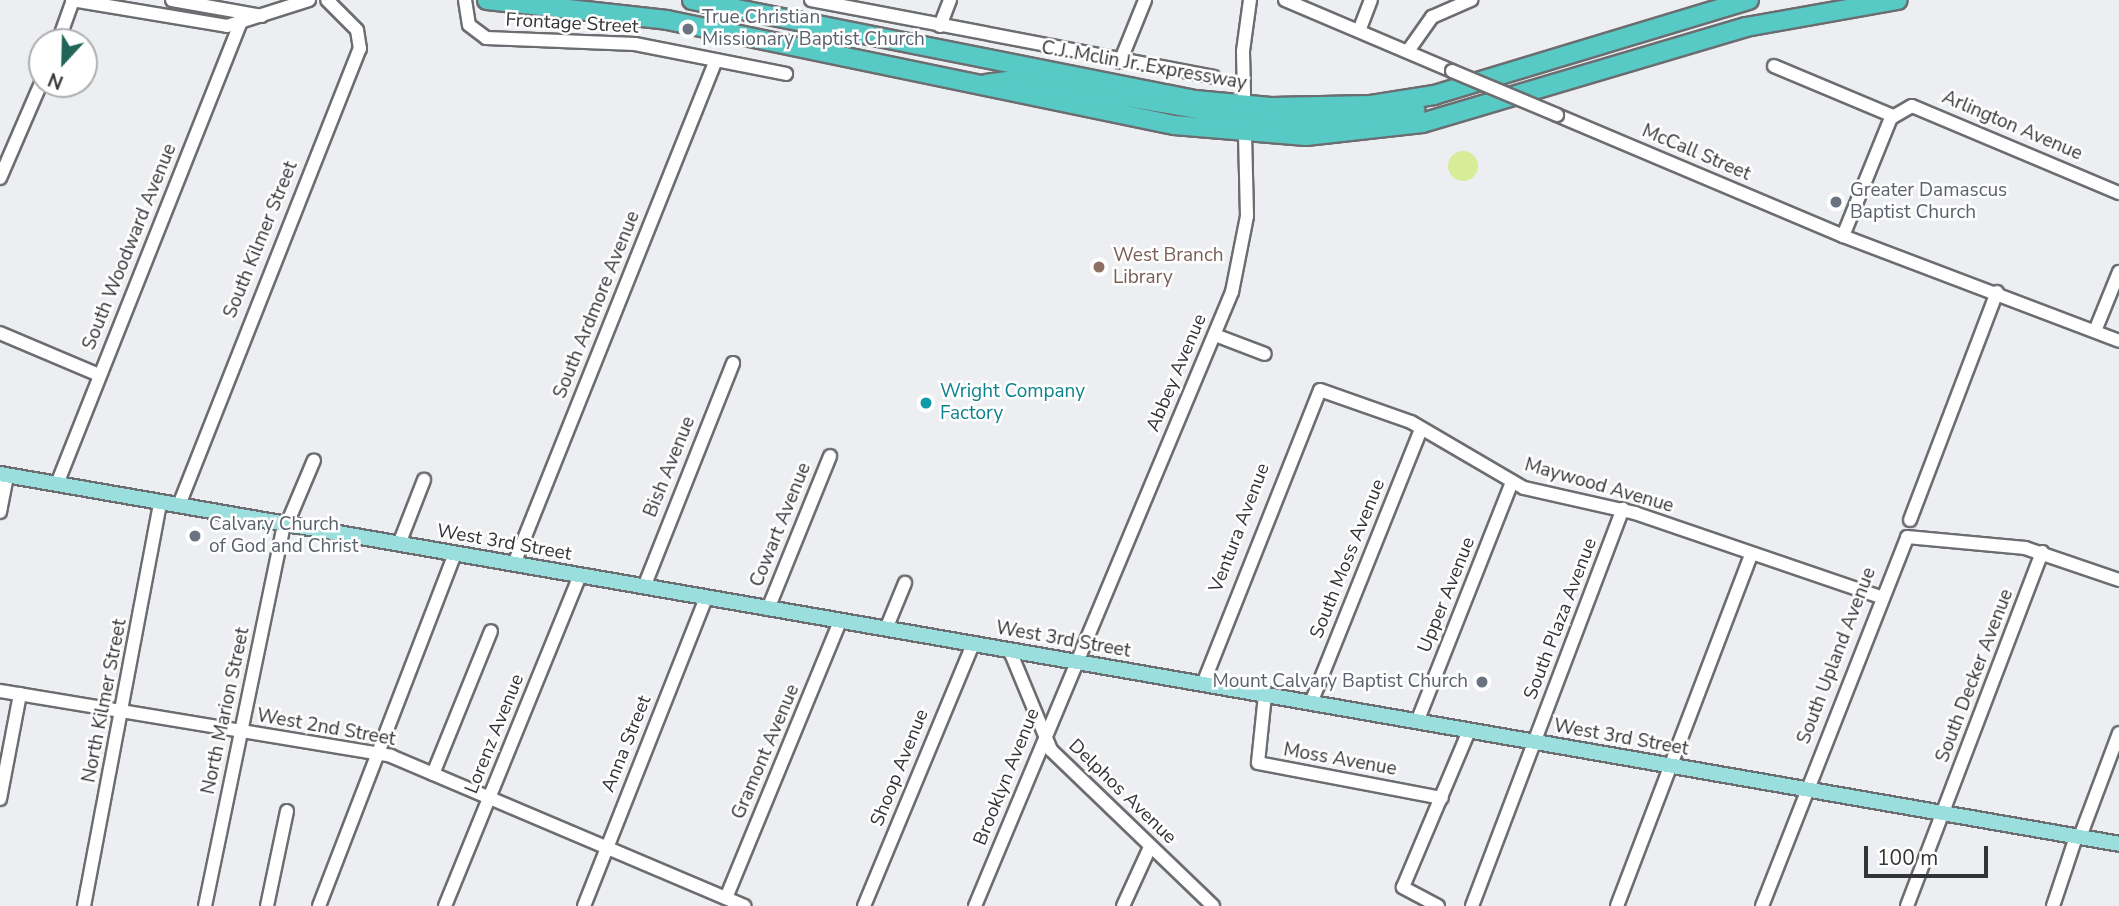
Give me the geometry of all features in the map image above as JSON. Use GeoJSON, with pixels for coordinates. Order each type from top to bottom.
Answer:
{"type":"FeatureCollection","features":[{"type":"Feature","properties":{"kind":"highway"},"geometry":{"type":"LineString","coordinates":[[487,0],[633,14],[980,85],[1020,79],[1245,120],[1388,116],[1414,110],[1434,95],[1749,0]]}},
{"type":"Feature","properties":{"kind":"highway","name":"C.J. Mclin Jr. Expressway"},"geometry":{"type":"LineString","coordinates":[[692,0],[1245,120],[1378,130],[1526,94],[1746,27],[1898,0]]}},
{"type":"Feature","properties":{"kind":"main road","name":"West 3rd Street"},"geometry":{"type":"LineString","coordinates":[[4,474],[2119,844]]}},
{"type":"Feature","properties":{"kind":"street"},"geometry":{"type":"LineString","coordinates":[[63,28],[72,0],[240,24],[309,0]]}},
{"type":"Feature","properties":{"kind":"street"},"geometry":{"type":"LineString","coordinates":[[172,0],[266,16]]}},
{"type":"Feature","properties":{"kind":"street","name":"South Kilmer Street"},"geometry":{"type":"LineString","coordinates":[[179,505],[360,49],[356,30],[327,0]]}},
{"type":"Feature","properties":{"kind":"street","name":"Frontage Street"},"geometry":{"type":"LineString","coordinates":[[465,0],[469,25],[486,38],[616,42],[786,74]]}},
{"type":"Feature","properties":{"kind":"street"},"geometry":{"type":"LineString","coordinates":[[811,0],[842,3],[940,26],[1120,62],[1214,77]]}},
{"type":"Feature","properties":{"kind":"street"},"geometry":{"type":"LineString","coordinates":[[940,26],[950,0]]}},
{"type":"Feature","properties":{"kind":"street"},"geometry":{"type":"LineString","coordinates":[[1120,62],[1145,0]]}},
{"type":"Feature","properties":{"kind":"street","name":"Abbey Avenue"},"geometry":{"type":"LineString","coordinates":[[1078,663],[1215,335],[1244,244],[1250,0]]}},
{"type":"Feature","properties":{"kind":"street","name":"McCall Street"},"geometry":{"type":"LineString","coordinates":[[1285,0],[1843,236],[1997,292],[2119,341]]}},
{"type":"Feature","properties":{"kind":"street"},"geometry":{"type":"LineString","coordinates":[[1359,30],[1371,0]]}},
{"type":"Feature","properties":{"kind":"street"},"geometry":{"type":"LineString","coordinates":[[1408,51],[1432,17],[1471,0]]}},
{"type":"Feature","properties":{"kind":"street","name":"South Woodward Avenue"},"geometry":{"type":"LineString","coordinates":[[57,484],[240,24]]}},
{"type":"Feature","properties":{"kind":"street","name":"South Ardmore Avenue"},"geometry":{"type":"LineString","coordinates":[[514,564],[716,60]]}},
{"type":"Feature","properties":{"kind":"street"},"geometry":{"type":"LineString","coordinates":[[1774,66],[1893,116],[1843,236]]}},
{"type":"Feature","properties":{"kind":"street"},"geometry":{"type":"LineString","coordinates":[[0,178],[34,98]]}},
{"type":"Feature","properties":{"kind":"street","name":"Arlington Avenue"},"geometry":{"type":"LineString","coordinates":[[1893,116],[1920,107],[2119,193]]}},
{"type":"Feature","properties":{"kind":"street"},"geometry":{"type":"LineString","coordinates":[[2095,331],[2119,272]]}},
{"type":"Feature","properties":{"kind":"street"},"geometry":{"type":"LineString","coordinates":[[1910,520],[1997,292]]}},
{"type":"Feature","properties":{"kind":"street"},"geometry":{"type":"LineString","coordinates":[[0,333],[99,375]]}},
{"type":"Feature","properties":{"kind":"street"},"geometry":{"type":"LineString","coordinates":[[1215,335],[1265,354]]}},
{"type":"Feature","properties":{"kind":"street","name":"Bish Avenue"},"geometry":{"type":"LineString","coordinates":[[644,587],[733,363]]}},
{"type":"Feature","properties":{"kind":"street","name":"Maywood Avenue"},"geometry":{"type":"LineString","coordinates":[[1320,390],[1469,450],[1512,482],[1623,509],[1751,555],[1881,597]]}},
{"type":"Feature","properties":{"kind":"street","name":"Ventura Avenue"},"geometry":{"type":"LineString","coordinates":[[1203,684],[1320,390]]}},
{"type":"Feature","properties":{"kind":"street","name":"South Moss Avenue"},"geometry":{"type":"LineString","coordinates":[[1311,703],[1421,429]]}},
{"type":"Feature","properties":{"kind":"street","name":"Cowart Avenue"},"geometry":{"type":"LineString","coordinates":[[768,608],[830,456]]}},
{"type":"Feature","properties":{"kind":"street","name":"North Marion Street"},"geometry":{"type":"LineString","coordinates":[[205,906],[286,524],[314,460]]}},
{"type":"Feature","properties":{"kind":"street"},"geometry":{"type":"LineString","coordinates":[[0,512],[4,474]]}},
{"type":"Feature","properties":{"kind":"street"},"geometry":{"type":"LineString","coordinates":[[399,544],[424,480]]}},
{"type":"Feature","properties":{"kind":"street","name":"Upper Avenue"},"geometry":{"type":"LineString","coordinates":[[1417,722],[1512,482]]}},
{"type":"Feature","properties":{"kind":"street","name":"North Kilmer Street"},"geometry":{"type":"LineString","coordinates":[[83,906],[124,713],[160,502]]}},
{"type":"Feature","properties":{"kind":"street","name":"South Plaza Avenue"},"geometry":{"type":"LineString","coordinates":[[1472,906],[1623,509]]}},
{"type":"Feature","properties":{"kind":"street","name":"South Upland Avenue"},"geometry":{"type":"LineString","coordinates":[[1762,906],[1881,597],[1907,537],[2042,552]]}},
{"type":"Feature","properties":{"kind":"street"},"geometry":{"type":"LineString","coordinates":[[2042,552],[2119,580]]}},
{"type":"Feature","properties":{"kind":"street","name":"South Decker Avenue"},"geometry":{"type":"LineString","coordinates":[[1907,906],[2042,552]]}},
{"type":"Feature","properties":{"kind":"street"},"geometry":{"type":"LineString","coordinates":[[319,906],[374,775],[376,755],[455,554]]}},
{"type":"Feature","properties":{"kind":"street"},"geometry":{"type":"LineString","coordinates":[[1617,906],[1751,555]]}},
{"type":"Feature","properties":{"kind":"street","name":"Lorenz Avenue"},"geometry":{"type":"LineString","coordinates":[[445,906],[580,576]]}},
{"type":"Feature","properties":{"kind":"street"},"geometry":{"type":"LineString","coordinates":[[887,629],[905,583]]}},
{"type":"Feature","properties":{"kind":"street","name":"Anna Street"},"geometry":{"type":"LineString","coordinates":[[584,906],[706,598]]}},
{"type":"Feature","properties":{"kind":"street","name":"Gramont Avenue"},"geometry":{"type":"LineString","coordinates":[[729,901],[839,621]]}},
{"type":"Feature","properties":{"kind":"street"},"geometry":{"type":"LineString","coordinates":[[433,774],[491,631]]}},
{"type":"Feature","properties":{"kind":"street","name":"Shoop Avenue"},"geometry":{"type":"LineString","coordinates":[[864,906],[973,644]]}},
{"type":"Feature","properties":{"kind":"street","name":"Delphos Avenue"},"geometry":{"type":"LineString","coordinates":[[1010,651],[1044,738],[1150,847],[1213,906]]}},
{"type":"Feature","properties":{"kind":"street","name":"Brooklyn Avenue"},"geometry":{"type":"LineString","coordinates":[[975,906],[1078,663]]}},
{"type":"Feature","properties":{"kind":"street","name":"West 2nd Street"},"geometry":{"type":"LineString","coordinates":[[0,691],[376,755],[433,774],[746,906]]}},
{"type":"Feature","properties":{"kind":"street"},"geometry":{"type":"LineString","coordinates":[[0,799],[20,694]]}},
{"type":"Feature","properties":{"kind":"street","name":"Moss Avenue"},"geometry":{"type":"LineString","coordinates":[[1265,695],[1258,763],[1442,798]]}},
{"type":"Feature","properties":{"kind":"street"},"geometry":{"type":"LineString","coordinates":[[1438,906],[1404,887],[1469,731]]}},
{"type":"Feature","properties":{"kind":"street"},"geometry":{"type":"LineString","coordinates":[[2053,906],[2119,733]]}},
{"type":"Feature","properties":{"kind":"street"},"geometry":{"type":"LineString","coordinates":[[267,906],[287,811]]}},
{"type":"Feature","properties":{"kind":"street"},"geometry":{"type":"LineString","coordinates":[[1123,906],[1150,847]]}},
{"type":"Feature","properties":{"kind":"green space"},"geometry":{"type":"Polygon","coordinates":[[[1463,151],[1474,155],[1478,166],[1474,177],[1463,181],[1452,177],[1448,166],[1452,155],[1463,151]]]}},
{"type":"Feature","properties":{"kind":"place","name":"True Christian Missionary Baptist Church"},"geometry":{"type":"Point","coordinates":[688,29]}},
{"type":"Feature","properties":{"kind":"place","name":"Greater Damascus Baptist Church"},"geometry":{"type":"Point","coordinates":[1836,202]}},
{"type":"Feature","properties":{"kind":"place","name":"West Branch Library"},"geometry":{"type":"Point","coordinates":[1099,267]}},
{"type":"Feature","properties":{"kind":"place","name":"Wright Company Factory"},"geometry":{"type":"Point","coordinates":[926,403]}},
{"type":"Feature","properties":{"kind":"place","name":"Calvary Church of God and Christ"},"geometry":{"type":"Point","coordinates":[195,536]}},
{"type":"Feature","properties":{"kind":"place","name":"Mount Calvary Baptist Church"},"geometry":{"type":"Point","coordinates":[1482,682]}}]}
